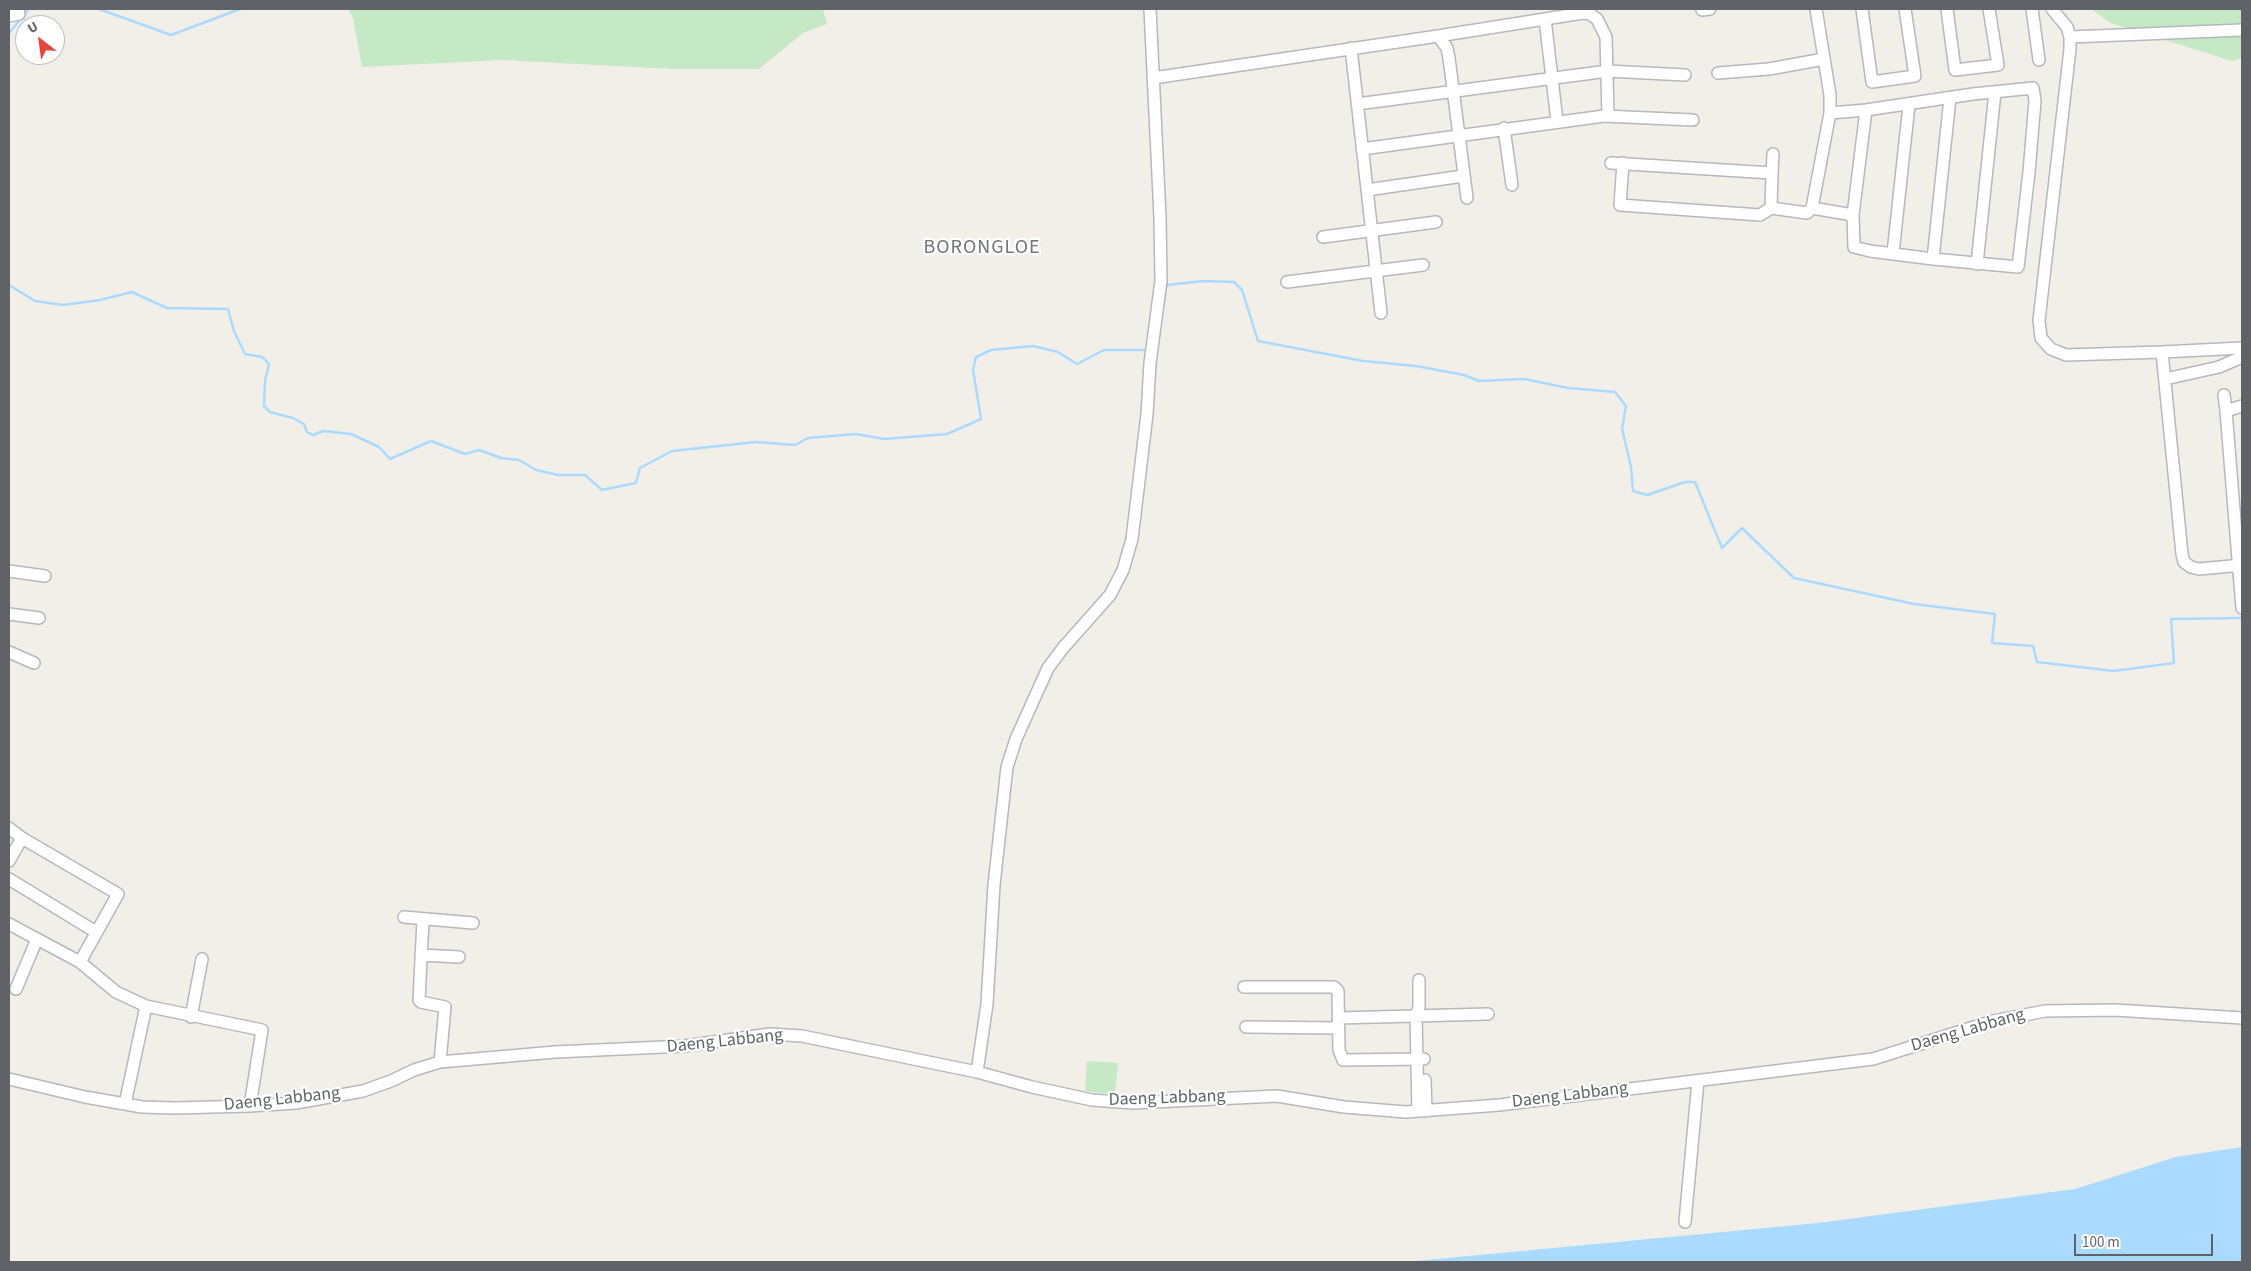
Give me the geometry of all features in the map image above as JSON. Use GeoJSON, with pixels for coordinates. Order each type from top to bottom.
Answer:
{"type":"FeatureCollection","features":[{"type":"Feature","properties":{"kind":"street"},"geometry":{"type":"LineString","coordinates":[[9,16],[20,14],[18,9]]}},
{"type":"Feature","properties":{"kind":"street"},"geometry":{"type":"LineString","coordinates":[[977,1072],[987,1004],[995,876],[1006,767],[1018,734],[1048,668],[1063,648],[1110,595],[1123,570],[1132,539],[1147,414],[1150,362],[1161,281],[1160,218],[1150,9]]}},
{"type":"Feature","properties":{"kind":"street"},"geometry":{"type":"LineString","coordinates":[[1623,163],[1620,205],[1760,215],[1772,208],[1807,213],[1812,208],[1830,113],[1830,95],[1816,9]]}},
{"type":"Feature","properties":{"kind":"street"},"geometry":{"type":"LineString","coordinates":[[1862,9],[1872,82],[1915,76],[1905,9]]}},
{"type":"Feature","properties":{"kind":"street"},"geometry":{"type":"LineString","coordinates":[[1947,9],[1955,70],[1998,65],[1988,9]]}},
{"type":"Feature","properties":{"kind":"street"},"geometry":{"type":"LineString","coordinates":[[2032,9],[2039,60]]}},
{"type":"Feature","properties":{"kind":"street"},"geometry":{"type":"LineString","coordinates":[[2052,9],[2067,26],[2070,37],[2039,320],[2041,338],[2051,349],[2066,355],[2242,348]]}},
{"type":"Feature","properties":{"kind":"street"},"geometry":{"type":"LineString","coordinates":[[1153,78],[1582,13],[1590,14],[1597,19],[1606,37],[1608,116]]}},
{"type":"Feature","properties":{"kind":"street"},"geometry":{"type":"LineString","coordinates":[[1545,19],[1557,121]]}},
{"type":"Feature","properties":{"kind":"street"},"geometry":{"type":"LineString","coordinates":[[2070,37],[2242,30]]}},
{"type":"Feature","properties":{"kind":"street"},"geometry":{"type":"LineString","coordinates":[[1438,36],[1446,48],[1467,198]]}},
{"type":"Feature","properties":{"kind":"street"},"geometry":{"type":"LineString","coordinates":[[1351,48],[1381,313]]}},
{"type":"Feature","properties":{"kind":"street"},"geometry":{"type":"LineString","coordinates":[[1718,73],[1769,69],[1824,59]]}},
{"type":"Feature","properties":{"kind":"street"},"geometry":{"type":"LineString","coordinates":[[1357,104],[1608,71],[1685,75]]}},
{"type":"Feature","properties":{"kind":"street"},"geometry":{"type":"LineString","coordinates":[[1830,113],[1909,105],[2033,88],[2035,101],[2018,267],[1870,251],[1854,246],[1853,215],[1866,110]]}},
{"type":"Feature","properties":{"kind":"street"},"geometry":{"type":"LineString","coordinates":[[1977,264],[1995,92]]}},
{"type":"Feature","properties":{"kind":"street"},"geometry":{"type":"LineString","coordinates":[[1933,259],[1950,98]]}},
{"type":"Feature","properties":{"kind":"street"},"geometry":{"type":"LineString","coordinates":[[1893,253],[1909,105]]}},
{"type":"Feature","properties":{"kind":"street"},"geometry":{"type":"LineString","coordinates":[[1362,148],[1557,121],[1608,116],[1693,120]]}},
{"type":"Feature","properties":{"kind":"street"},"geometry":{"type":"LineString","coordinates":[[1504,128],[1512,185]]}},
{"type":"Feature","properties":{"kind":"street"},"geometry":{"type":"LineString","coordinates":[[1772,208],[1773,154]]}},
{"type":"Feature","properties":{"kind":"street"},"geometry":{"type":"LineString","coordinates":[[1611,163],[1772,173]]}},
{"type":"Feature","properties":{"kind":"street"},"geometry":{"type":"LineString","coordinates":[[1367,190],[1463,176]]}},
{"type":"Feature","properties":{"kind":"street"},"geometry":{"type":"LineString","coordinates":[[1812,208],[1853,215]]}},
{"type":"Feature","properties":{"kind":"street"},"geometry":{"type":"LineString","coordinates":[[1323,237],[1436,222]]}},
{"type":"Feature","properties":{"kind":"street"},"geometry":{"type":"LineString","coordinates":[[1288,282],[1424,265]]}},
{"type":"Feature","properties":{"kind":"street"},"geometry":{"type":"LineString","coordinates":[[2162,352],[2184,562],[2190,568],[2199,569],[2240,565]]}},
{"type":"Feature","properties":{"kind":"street"},"geometry":{"type":"LineString","coordinates":[[2165,379],[2219,367],[2242,357]]}},
{"type":"Feature","properties":{"kind":"street"},"geometry":{"type":"LineString","coordinates":[[2224,395],[2238,512],[2242,606]]}},
{"type":"Feature","properties":{"kind":"street"},"geometry":{"type":"LineString","coordinates":[[2226,411],[2242,406]]}},
{"type":"Feature","properties":{"kind":"street"},"geometry":{"type":"LineString","coordinates":[[9,571],[45,576]]}},
{"type":"Feature","properties":{"kind":"street"},"geometry":{"type":"LineString","coordinates":[[9,614],[39,618]]}},
{"type":"Feature","properties":{"kind":"street"},"geometry":{"type":"LineString","coordinates":[[9,652],[34,663]]}},
{"type":"Feature","properties":{"kind":"street"},"geometry":{"type":"LineString","coordinates":[[9,828],[22,838],[118,894],[80,962]]}},
{"type":"Feature","properties":{"kind":"street"},"geometry":{"type":"LineString","coordinates":[[9,861],[22,838]]}},
{"type":"Feature","properties":{"kind":"street"},"geometry":{"type":"LineString","coordinates":[[9,880],[96,932]]}},
{"type":"Feature","properties":{"kind":"street"},"geometry":{"type":"LineString","coordinates":[[404,917],[473,923]]}},
{"type":"Feature","properties":{"kind":"street"},"geometry":{"type":"LineString","coordinates":[[423,920],[419,1001],[446,1007],[440,1062]]}},
{"type":"Feature","properties":{"kind":"street"},"geometry":{"type":"LineString","coordinates":[[9,924],[80,962],[116,992],[146,1006],[191,1017],[262,1030],[250,1106]]}},
{"type":"Feature","properties":{"kind":"street"},"geometry":{"type":"LineString","coordinates":[[16,989],[37,939]]}},
{"type":"Feature","properties":{"kind":"street"},"geometry":{"type":"LineString","coordinates":[[421,955],[460,957]]}},
{"type":"Feature","properties":{"kind":"street"},"geometry":{"type":"LineString","coordinates":[[191,1017],[202,959]]}},
{"type":"Feature","properties":{"kind":"street"},"geometry":{"type":"LineString","coordinates":[[1419,980],[1422,1111]]}},
{"type":"Feature","properties":{"kind":"street"},"geometry":{"type":"LineString","coordinates":[[1244,987],[1334,987],[1338,991],[1339,1050],[1343,1060],[1420,1059]]}},
{"type":"Feature","properties":{"kind":"street"},"geometry":{"type":"LineString","coordinates":[[125,1104],[146,1006]]}},
{"type":"Feature","properties":{"kind":"street","name":"Daeng Labbang"},"geometry":{"type":"LineString","coordinates":[[9,1079],[85,1097],[125,1104],[175,1108],[250,1106],[296,1103],[363,1091],[414,1070],[440,1062],[555,1052],[685,1046],[770,1034],[802,1036],[977,1072],[1032,1087],[1114,1102],[1277,1096],[1344,1107],[1422,1111],[1500,1105],[1873,1058],[1993,1021],[2037,1012],[2093,1010],[2242,1018]]}},
{"type":"Feature","properties":{"kind":"street"},"geometry":{"type":"LineString","coordinates":[[1246,1027],[1338,1023],[1420,1013],[1488,1014]]}},
{"type":"Feature","properties":{"kind":"street"},"geometry":{"type":"LineString","coordinates":[[1685,1222],[1698,1081]]}},
{"type":"Feature","properties":{"kind":"green space"},"geometry":{"type":"Polygon","coordinates":[[[348,9],[823,9],[827,24],[803,33],[759,69],[673,69],[502,60],[362,67],[353,18],[348,9]]]}},
{"type":"Feature","properties":{"kind":"green space"},"geometry":{"type":"Polygon","coordinates":[[[2091,9],[2242,9],[2242,58],[2232,61],[2111,23],[2091,9]]]}},
{"type":"Feature","properties":{"kind":"green space"},"geometry":{"type":"Polygon","coordinates":[[[1087,1061],[1118,1063],[1115,1094],[1085,1091],[1087,1061]]]}},
{"type":"Feature","properties":{"kind":"water"},"geometry":{"type":"Polygon","coordinates":[[[2242,1147],[2242,1261],[2237,1262],[1405,1262],[1818,1223],[2075,1189],[2176,1157],[2242,1147]]]}},
{"type":"Feature","properties":{"kind":"waterway"},"geometry":{"type":"LineString","coordinates":[[9,33],[29,9]]}},
{"type":"Feature","properties":{"kind":"waterway"},"geometry":{"type":"LineString","coordinates":[[99,9],[171,35],[240,9]]}},
{"type":"Feature","properties":{"kind":"waterway"},"geometry":{"type":"LineString","coordinates":[[1164,295],[1167,285],[1203,281],[1234,282],[1242,290],[1258,341],[1363,361],[1416,366],[1464,375],[1479,381],[1524,379],[1568,388],[1615,392],[1626,406],[1622,429],[1631,467],[1633,491],[1647,495],[1685,482],[1695,482],[1722,548],[1742,528],[1794,578],[1914,604],[1995,614],[1992,643],[2033,646],[2037,662],[2114,671],[2174,663],[2171,619],[2242,618]]}},
{"type":"Feature","properties":{"kind":"waterway"},"geometry":{"type":"LineString","coordinates":[[9,285],[35,301],[63,305],[100,300],[132,292],[167,308],[228,309],[234,331],[245,354],[262,357],[269,364],[265,381],[264,406],[270,412],[293,418],[304,424],[307,432],[313,435],[323,431],[351,434],[379,447],[390,459],[431,441],[465,454],[479,450],[501,458],[519,460],[536,470],[558,475],[585,475],[602,490],[636,483],[640,468],[672,451],[756,442],[795,445],[808,438],[856,434],[884,439],[947,434],[981,419],[973,370],[976,357],[991,350],[1033,346],[1058,352],[1077,364],[1104,350],[1147,350]]}},
{"type":"Feature","properties":{"kind":"district","name":"BORONGLOE"},"geometry":{"type":"Point","coordinates":[982,249]}}]}
